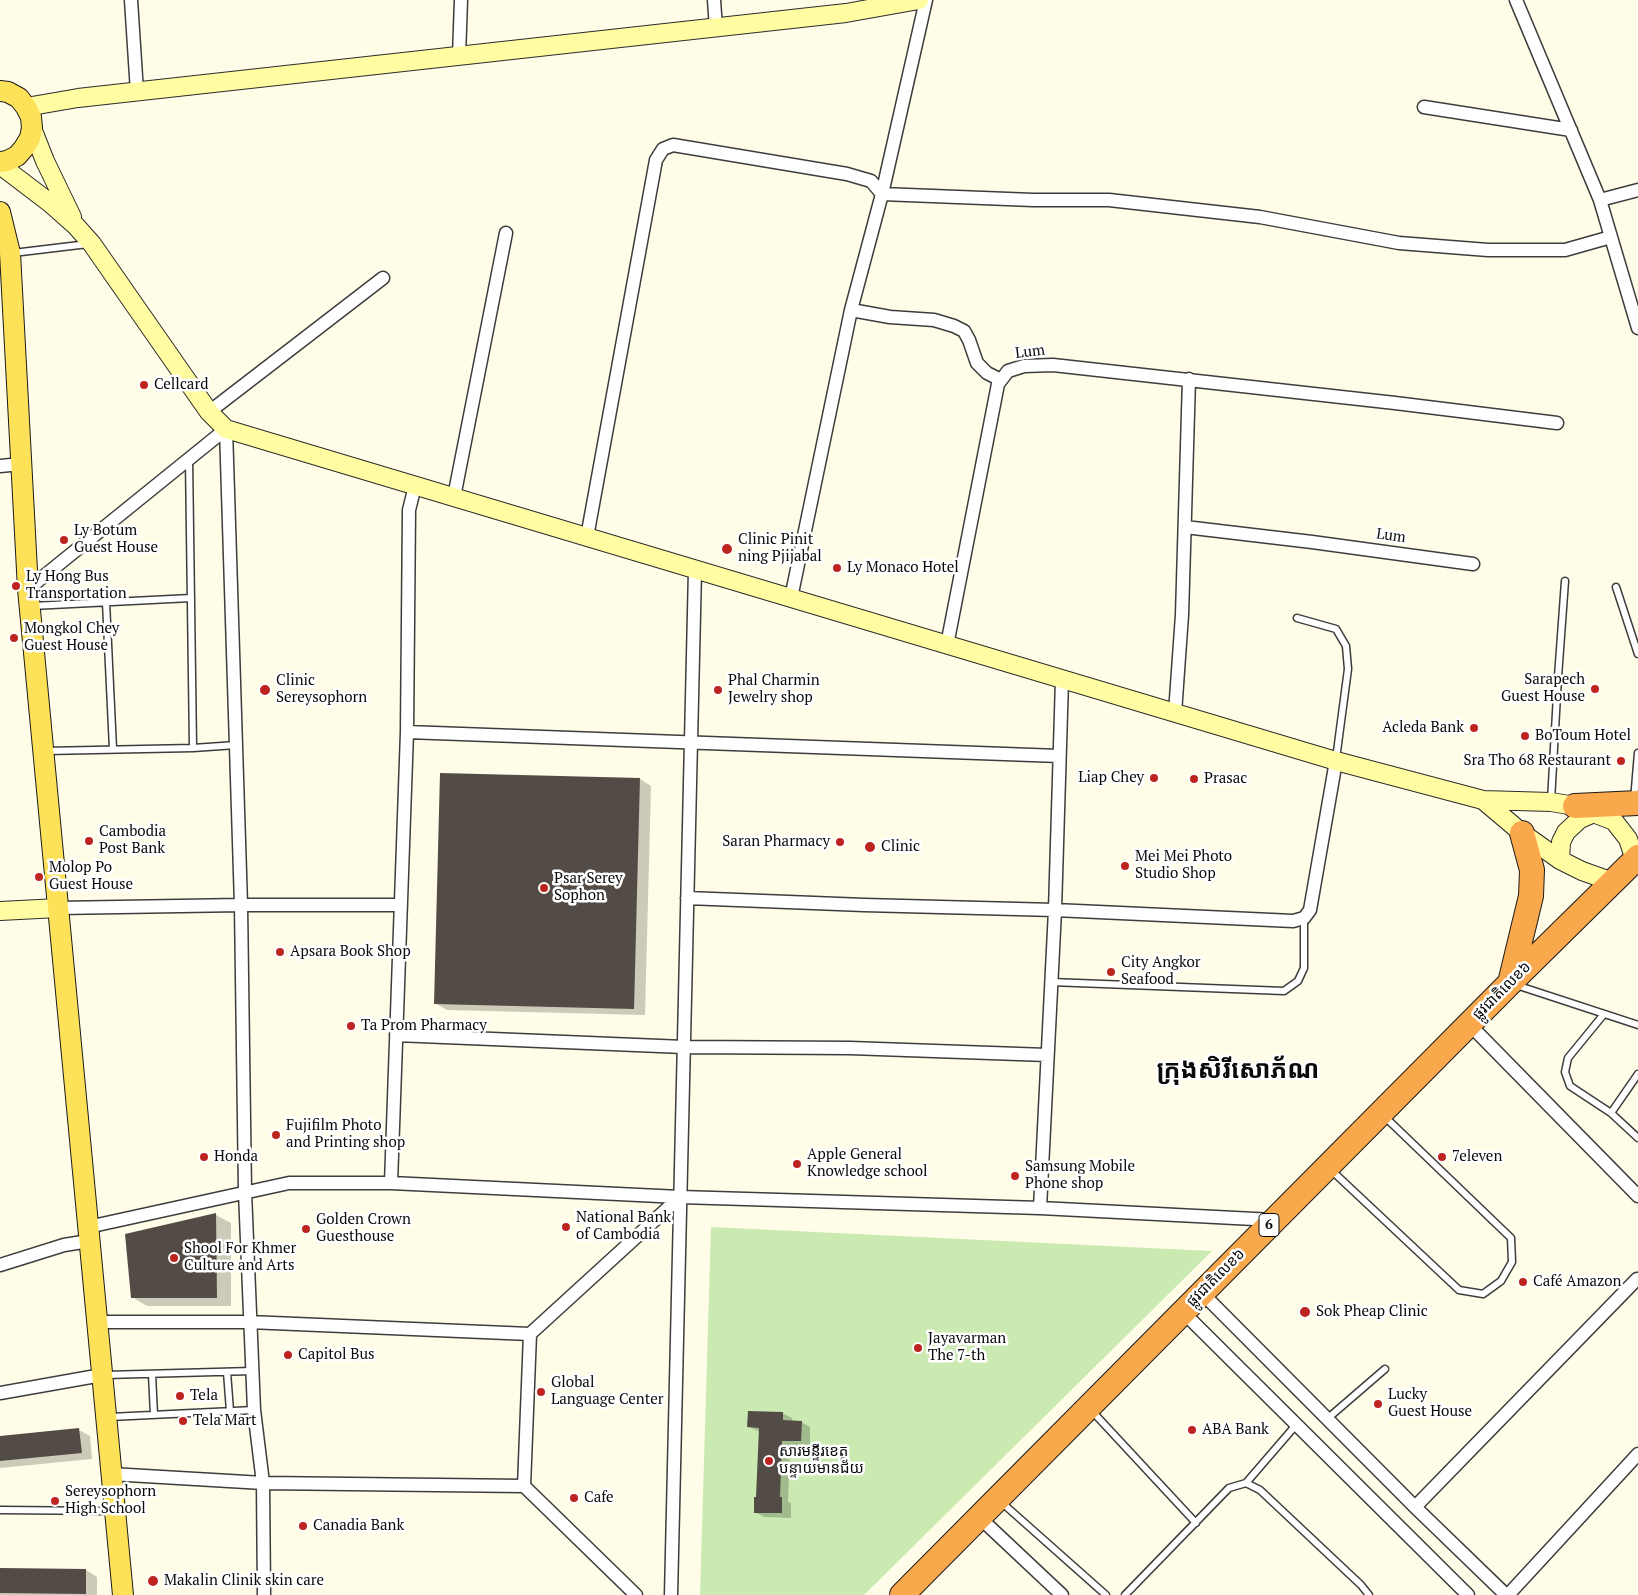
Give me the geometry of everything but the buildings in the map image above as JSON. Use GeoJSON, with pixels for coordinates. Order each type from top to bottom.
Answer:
{"type":"FeatureCollection","features":[{"type":"Feature","properties":{"kind":"highway"},"geometry":{"type":"LineString","coordinates":[[1585,810],[1636,803]]}},
{"type":"Feature","properties":{"kind":"highway"},"geometry":{"type":"LineString","coordinates":[[1510,983],[1531,896],[1532,870],[1522,832]]}},
{"type":"Feature","properties":{"kind":"highway","name":"ផ្លូវជាតិលេខ៦"},"geometry":{"type":"LineString","coordinates":[[902,1595],[1469,1024],[1636,859]]}},
{"type":"Feature","properties":{"kind":"main road"},"geometry":{"type":"LineString","coordinates":[[26,107],[78,98],[716,28],[846,7],[919,0]]}},
{"type":"Feature","properties":{"kind":"main road"},"geometry":{"type":"LineString","coordinates":[[0,91],[8,92],[19,98],[31,117],[32,128],[30,138],[24,148],[16,156],[0,164],[50,203],[76,226],[92,244],[209,412],[226,429],[1336,761],[1483,800],[1551,802],[1585,810],[1614,821],[1628,839],[1636,859]]}},
{"type":"Feature","properties":{"kind":"main road"},"geometry":{"type":"LineString","coordinates":[[32,128],[52,177],[76,226]]}},
{"type":"Feature","properties":{"kind":"main road"},"geometry":{"type":"LineString","coordinates":[[0,212],[10,253],[29,598],[123,1595]]}},
{"type":"Feature","properties":{"kind":"main road"},"geometry":{"type":"LineString","coordinates":[[1483,800],[1560,860],[1582,871],[1613,882]]}},
{"type":"Feature","properties":{"kind":"main road"},"geometry":{"type":"LineString","coordinates":[[1560,860],[1561,842],[1566,832],[1580,820],[1585,810]]}},
{"type":"Feature","properties":{"kind":"main road"},"geometry":{"type":"LineString","coordinates":[[0,911],[58,908]]}},
{"type":"Feature","properties":{"kind":"street"},"geometry":{"type":"LineString","coordinates":[[130,0],[137,92]]}},
{"type":"Feature","properties":{"kind":"street"},"geometry":{"type":"LineString","coordinates":[[459,56],[461,0]]}},
{"type":"Feature","properties":{"kind":"street"},"geometry":{"type":"LineString","coordinates":[[714,0],[716,28]]}},
{"type":"Feature","properties":{"kind":"street"},"geometry":{"type":"LineString","coordinates":[[791,598],[851,310],[882,194],[926,0]]}},
{"type":"Feature","properties":{"kind":"street"},"geometry":{"type":"LineString","coordinates":[[1516,0],[1600,200],[1638,328]]}},
{"type":"Feature","properties":{"kind":"street"},"geometry":{"type":"LineString","coordinates":[[1424,106],[1571,130]]}},
{"type":"Feature","properties":{"kind":"street"},"geometry":{"type":"LineString","coordinates":[[587,537],[656,160],[663,150],[673,145],[847,174],[871,181],[882,194],[1033,200],[1109,200],[1260,217],[1399,243],[1488,250],[1564,250],[1611,237]]}},
{"type":"Feature","properties":{"kind":"street"},"geometry":{"type":"LineString","coordinates":[[1600,200],[1638,190]]}},
{"type":"Feature","properties":{"kind":"street"},"geometry":{"type":"LineString","coordinates":[[454,497],[506,233]]}},
{"type":"Feature","properties":{"kind":"street"},"geometry":{"type":"LineString","coordinates":[[209,412],[383,278]]}},
{"type":"Feature","properties":{"kind":"street"},"geometry":{"type":"LineString","coordinates":[[851,310],[890,317],[934,320],[954,326],[964,331],[978,363],[987,373],[1001,380],[998,384],[948,645]]}},
{"type":"Feature","properties":{"kind":"street","name":"Lum"},"geometry":{"type":"LineString","coordinates":[[1001,380],[1008,371],[1024,366],[1053,365],[1395,402],[1557,423]]}},
{"type":"Feature","properties":{"kind":"street"},"geometry":{"type":"LineString","coordinates":[[1175,713],[1182,615],[1190,379]]}},
{"type":"Feature","properties":{"kind":"street"},"geometry":{"type":"LineString","coordinates":[[29,598],[226,429]]}},
{"type":"Feature","properties":{"kind":"street"},"geometry":{"type":"LineString","coordinates":[[226,429],[242,904],[245,1192],[249,1322],[254,1410],[263,1484],[264,1595]]}},
{"type":"Feature","properties":{"kind":"street"},"geometry":{"type":"LineString","coordinates":[[0,466],[21,464]]}},
{"type":"Feature","properties":{"kind":"street"},"geometry":{"type":"LineString","coordinates":[[391,1184],[407,732],[410,510],[415,486]]}},
{"type":"Feature","properties":{"kind":"street","name":"Lum"},"geometry":{"type":"LineString","coordinates":[[1185,527],[1473,564]]}},
{"type":"Feature","properties":{"kind":"street"},"geometry":{"type":"LineString","coordinates":[[671,1595],[695,570]]}},
{"type":"Feature","properties":{"kind":"street"},"geometry":{"type":"LineString","coordinates":[[1040,1208],[1055,910],[1062,680]]}},
{"type":"Feature","properties":{"kind":"street"},"geometry":{"type":"LineString","coordinates":[[407,732],[1059,756]]}},
{"type":"Feature","properties":{"kind":"street"},"geometry":{"type":"LineString","coordinates":[[687,898],[1055,910],[1293,921],[1304,918],[1310,910],[1336,761]]}},
{"type":"Feature","properties":{"kind":"street"},"geometry":{"type":"LineString","coordinates":[[58,908],[242,904],[401,905]]}},
{"type":"Feature","properties":{"kind":"street"},"geometry":{"type":"LineString","coordinates":[[1469,1024],[1638,1196]]}},
{"type":"Feature","properties":{"kind":"street"},"geometry":{"type":"LineString","coordinates":[[396,1035],[684,1047],[850,1048],[1047,1055]]}},
{"type":"Feature","properties":{"kind":"street"},"geometry":{"type":"LineString","coordinates":[[0,1265],[64,1245],[89,1234],[245,1192],[289,1183],[391,1184],[680,1197],[1040,1208],[1274,1220]]}},
{"type":"Feature","properties":{"kind":"street"},"geometry":{"type":"LineString","coordinates":[[97,1322],[249,1322],[530,1334],[680,1197]]}},
{"type":"Feature","properties":{"kind":"street"},"geometry":{"type":"LineString","coordinates":[[1415,1507],[1637,1279]]}},
{"type":"Feature","properties":{"kind":"street"},"geometry":{"type":"LineString","coordinates":[[1202,1293],[1415,1507],[1507,1595],[1638,1454]]}},
{"type":"Feature","properties":{"kind":"street"},"geometry":{"type":"LineString","coordinates":[[1182,1312],[1468,1595]]}},
{"type":"Feature","properties":{"kind":"street"},"geometry":{"type":"LineString","coordinates":[[524,1486],[530,1334]]}},
{"type":"Feature","properties":{"kind":"street"},"geometry":{"type":"LineString","coordinates":[[0,1393],[102,1375]]}},
{"type":"Feature","properties":{"kind":"street"},"geometry":{"type":"LineString","coordinates":[[111,1474],[263,1484],[524,1486],[636,1595]]}},
{"type":"Feature","properties":{"kind":"street"},"geometry":{"type":"LineString","coordinates":[[979,1517],[1062,1595]]}},
{"type":"Feature","properties":{"kind":"lane"},"geometry":{"type":"LineString","coordinates":[[10,253],[92,244]]}},
{"type":"Feature","properties":{"kind":"lane"},"geometry":{"type":"LineString","coordinates":[[189,460],[193,748]]}},
{"type":"Feature","properties":{"kind":"lane"},"geometry":{"type":"LineString","coordinates":[[1551,802],[1565,581]]}},
{"type":"Feature","properties":{"kind":"lane"},"geometry":{"type":"LineString","coordinates":[[1616,587],[1638,654]]}},
{"type":"Feature","properties":{"kind":"lane"},"geometry":{"type":"LineString","coordinates":[[29,598],[106,602],[191,598]]}},
{"type":"Feature","properties":{"kind":"lane"},"geometry":{"type":"LineString","coordinates":[[106,602],[113,749]]}},
{"type":"Feature","properties":{"kind":"lane"},"geometry":{"type":"LineString","coordinates":[[1297,618],[1336,629],[1346,646],[1348,668],[1336,761]]}},
{"type":"Feature","properties":{"kind":"lane"},"geometry":{"type":"LineString","coordinates":[[43,750],[193,748],[236,745]]}},
{"type":"Feature","properties":{"kind":"lane"},"geometry":{"type":"LineString","coordinates":[[1636,803],[1638,753]]}},
{"type":"Feature","properties":{"kind":"lane"},"geometry":{"type":"LineString","coordinates":[[1050,982],[1284,991],[1298,981],[1304,968],[1304,918]]}},
{"type":"Feature","properties":{"kind":"lane"},"geometry":{"type":"LineString","coordinates":[[1510,983],[1638,1025]]}},
{"type":"Feature","properties":{"kind":"lane"},"geometry":{"type":"LineString","coordinates":[[1604,1014],[1568,1058],[1565,1072],[1570,1086],[1611,1113],[1638,1138]]}},
{"type":"Feature","properties":{"kind":"lane"},"geometry":{"type":"LineString","coordinates":[[1611,1113],[1638,1074]]}},
{"type":"Feature","properties":{"kind":"lane"},"geometry":{"type":"LineString","coordinates":[[1327,1167],[1459,1290],[1482,1294],[1501,1281],[1512,1262],[1510,1238],[1381,1113]]}},
{"type":"Feature","properties":{"kind":"lane"},"geometry":{"type":"LineString","coordinates":[[1327,1419],[1385,1368]]}},
{"type":"Feature","properties":{"kind":"lane"},"geometry":{"type":"LineString","coordinates":[[102,1375],[252,1371]]}},
{"type":"Feature","properties":{"kind":"lane"},"geometry":{"type":"LineString","coordinates":[[227,1372],[230,1411]]}},
{"type":"Feature","properties":{"kind":"lane"},"geometry":{"type":"LineString","coordinates":[[152,1374],[154,1415]]}},
{"type":"Feature","properties":{"kind":"lane"},"geometry":{"type":"LineString","coordinates":[[1088,1407],[1196,1523]]}},
{"type":"Feature","properties":{"kind":"lane"},"geometry":{"type":"LineString","coordinates":[[106,1418],[254,1410]]}},
{"type":"Feature","properties":{"kind":"lane"},"geometry":{"type":"LineString","coordinates":[[1125,1595],[1229,1488],[1246,1483],[1296,1425]]}},
{"type":"Feature","properties":{"kind":"lane"},"geometry":{"type":"LineString","coordinates":[[1246,1483],[1260,1490],[1369,1595]]}},
{"type":"Feature","properties":{"kind":"lane"},"geometry":{"type":"LineString","coordinates":[[997,1498],[1106,1595]]}},
{"type":"Feature","properties":{"kind":"lane"},"geometry":{"type":"LineString","coordinates":[[0,1510],[115,1511]]}},
{"type":"Feature","properties":{"kind":"green space"},"geometry":{"type":"Polygon","coordinates":[[[711,1227],[1212,1251],[864,1595],[700,1595],[711,1227]]]}},
{"type":"Feature","properties":{"kind":"place","name":"Cellcard"},"geometry":{"type":"Point","coordinates":[144,385]}},
{"type":"Feature","properties":{"kind":"place","name":"Ly Botum Guest House"},"geometry":{"type":"Point","coordinates":[64,540]}},
{"type":"Feature","properties":{"kind":"place","name":"Clinic Pinit ning Pjijabal"},"geometry":{"type":"Point","coordinates":[727,549]}},
{"type":"Feature","properties":{"kind":"place","name":"Ly Monaco Hotel"},"geometry":{"type":"Point","coordinates":[837,568]}},
{"type":"Feature","properties":{"kind":"place","name":"Ly Hong Bus Transportation"},"geometry":{"type":"Point","coordinates":[16,586]}},
{"type":"Feature","properties":{"kind":"place","name":"Mongkol Chey Guest House"},"geometry":{"type":"Point","coordinates":[14,638]}},
{"type":"Feature","properties":{"kind":"place","name":"Sarapech Guest House"},"geometry":{"type":"Point","coordinates":[1595,689]}},
{"type":"Feature","properties":{"kind":"place","name":"Clinic Sereysophorn"},"geometry":{"type":"Point","coordinates":[265,690]}},
{"type":"Feature","properties":{"kind":"place","name":"Phal Charmin Jewelry shop"},"geometry":{"type":"Point","coordinates":[718,690]}},
{"type":"Feature","properties":{"kind":"place","name":"Acleda Bank"},"geometry":{"type":"Point","coordinates":[1474,728]}},
{"type":"Feature","properties":{"kind":"place","name":"BoToum Hotel"},"geometry":{"type":"Point","coordinates":[1525,736]}},
{"type":"Feature","properties":{"kind":"place","name":"Sra Tho 68 Restaurant"},"geometry":{"type":"Point","coordinates":[1621,761]}},
{"type":"Feature","properties":{"kind":"place","name":"Liap Chey"},"geometry":{"type":"Point","coordinates":[1154,778]}},
{"type":"Feature","properties":{"kind":"place","name":"Prasac"},"geometry":{"type":"Point","coordinates":[1194,779]}},
{"type":"Feature","properties":{"kind":"place","name":"Cambodia Post Bank"},"geometry":{"type":"Point","coordinates":[89,841]}},
{"type":"Feature","properties":{"kind":"place","name":"Saran Pharmacy"},"geometry":{"type":"Point","coordinates":[840,842]}},
{"type":"Feature","properties":{"kind":"place","name":"Clinic"},"geometry":{"type":"Point","coordinates":[870,847]}},
{"type":"Feature","properties":{"kind":"place","name":"Mei Mei Photo Studio Shop"},"geometry":{"type":"Point","coordinates":[1125,866]}},
{"type":"Feature","properties":{"kind":"place","name":"Molop Po Guest House"},"geometry":{"type":"Point","coordinates":[39,877]}},
{"type":"Feature","properties":{"kind":"place","name":"Psar Serey Sophon"},"geometry":{"type":"Point","coordinates":[544,888]}},
{"type":"Feature","properties":{"kind":"place","name":"Apsara Book Shop"},"geometry":{"type":"Point","coordinates":[280,952]}},
{"type":"Feature","properties":{"kind":"place","name":"City Angkor Seafood"},"geometry":{"type":"Point","coordinates":[1111,972]}},
{"type":"Feature","properties":{"kind":"place","name":"Ta Prom Pharmacy"},"geometry":{"type":"Point","coordinates":[351,1026]}},
{"type":"Feature","properties":{"kind":"place","name":"Fujifilm Photo and Printing shop"},"geometry":{"type":"Point","coordinates":[276,1135]}},
{"type":"Feature","properties":{"kind":"place","name":"Honda"},"geometry":{"type":"Point","coordinates":[204,1157]}},
{"type":"Feature","properties":{"kind":"place","name":"7eleven"},"geometry":{"type":"Point","coordinates":[1442,1157]}},
{"type":"Feature","properties":{"kind":"place","name":"Apple General Knowledge school"},"geometry":{"type":"Point","coordinates":[797,1164]}},
{"type":"Feature","properties":{"kind":"place","name":"Samsung Mobile Phone shop"},"geometry":{"type":"Point","coordinates":[1015,1176]}},
{"type":"Feature","properties":{"kind":"place","name":"National Bank of Cambodia"},"geometry":{"type":"Point","coordinates":[566,1227]}},
{"type":"Feature","properties":{"kind":"place","name":"Golden Crown Guesthouse"},"geometry":{"type":"Point","coordinates":[306,1229]}},
{"type":"Feature","properties":{"kind":"place","name":"Shool For Khmer Culture and Arts"},"geometry":{"type":"Point","coordinates":[174,1258]}},
{"type":"Feature","properties":{"kind":"place","name":"Café Amazon"},"geometry":{"type":"Point","coordinates":[1523,1282]}},
{"type":"Feature","properties":{"kind":"place","name":"Sok Pheap Clinic"},"geometry":{"type":"Point","coordinates":[1305,1312]}},
{"type":"Feature","properties":{"kind":"place","name":"Jayavarman The 7-th"},"geometry":{"type":"Point","coordinates":[918,1348]}},
{"type":"Feature","properties":{"kind":"place","name":"Capitol Bus"},"geometry":{"type":"Point","coordinates":[288,1355]}},
{"type":"Feature","properties":{"kind":"place","name":"Global Language Center"},"geometry":{"type":"Point","coordinates":[541,1392]}},
{"type":"Feature","properties":{"kind":"place","name":"Tela"},"geometry":{"type":"Point","coordinates":[180,1396]}},
{"type":"Feature","properties":{"kind":"place","name":"Lucky Guest House"},"geometry":{"type":"Point","coordinates":[1378,1404]}},
{"type":"Feature","properties":{"kind":"place","name":"Tela Mart"},"geometry":{"type":"Point","coordinates":[183,1421]}},
{"type":"Feature","properties":{"kind":"place","name":"ABA Bank"},"geometry":{"type":"Point","coordinates":[1192,1430]}},
{"type":"Feature","properties":{"kind":"place","name":"សារមន្ទីរខេត្ត បន្ទាយមានជ័យ"},"geometry":{"type":"Point","coordinates":[769,1461]}},
{"type":"Feature","properties":{"kind":"place","name":"Cafe"},"geometry":{"type":"Point","coordinates":[574,1498]}},
{"type":"Feature","properties":{"kind":"place","name":"Sereysophorn High School"},"geometry":{"type":"Point","coordinates":[55,1501]}},
{"type":"Feature","properties":{"kind":"place","name":"Canadia Bank"},"geometry":{"type":"Point","coordinates":[303,1526]}},
{"type":"Feature","properties":{"kind":"place","name":"Makalin Clinik skin care"},"geometry":{"type":"Point","coordinates":[153,1581]}},
{"type":"Feature","properties":{"kind":"district","name":"ក្រុងសិរីសោភ័ណ"},"geometry":{"type":"Point","coordinates":[1238,1071]}}]}
